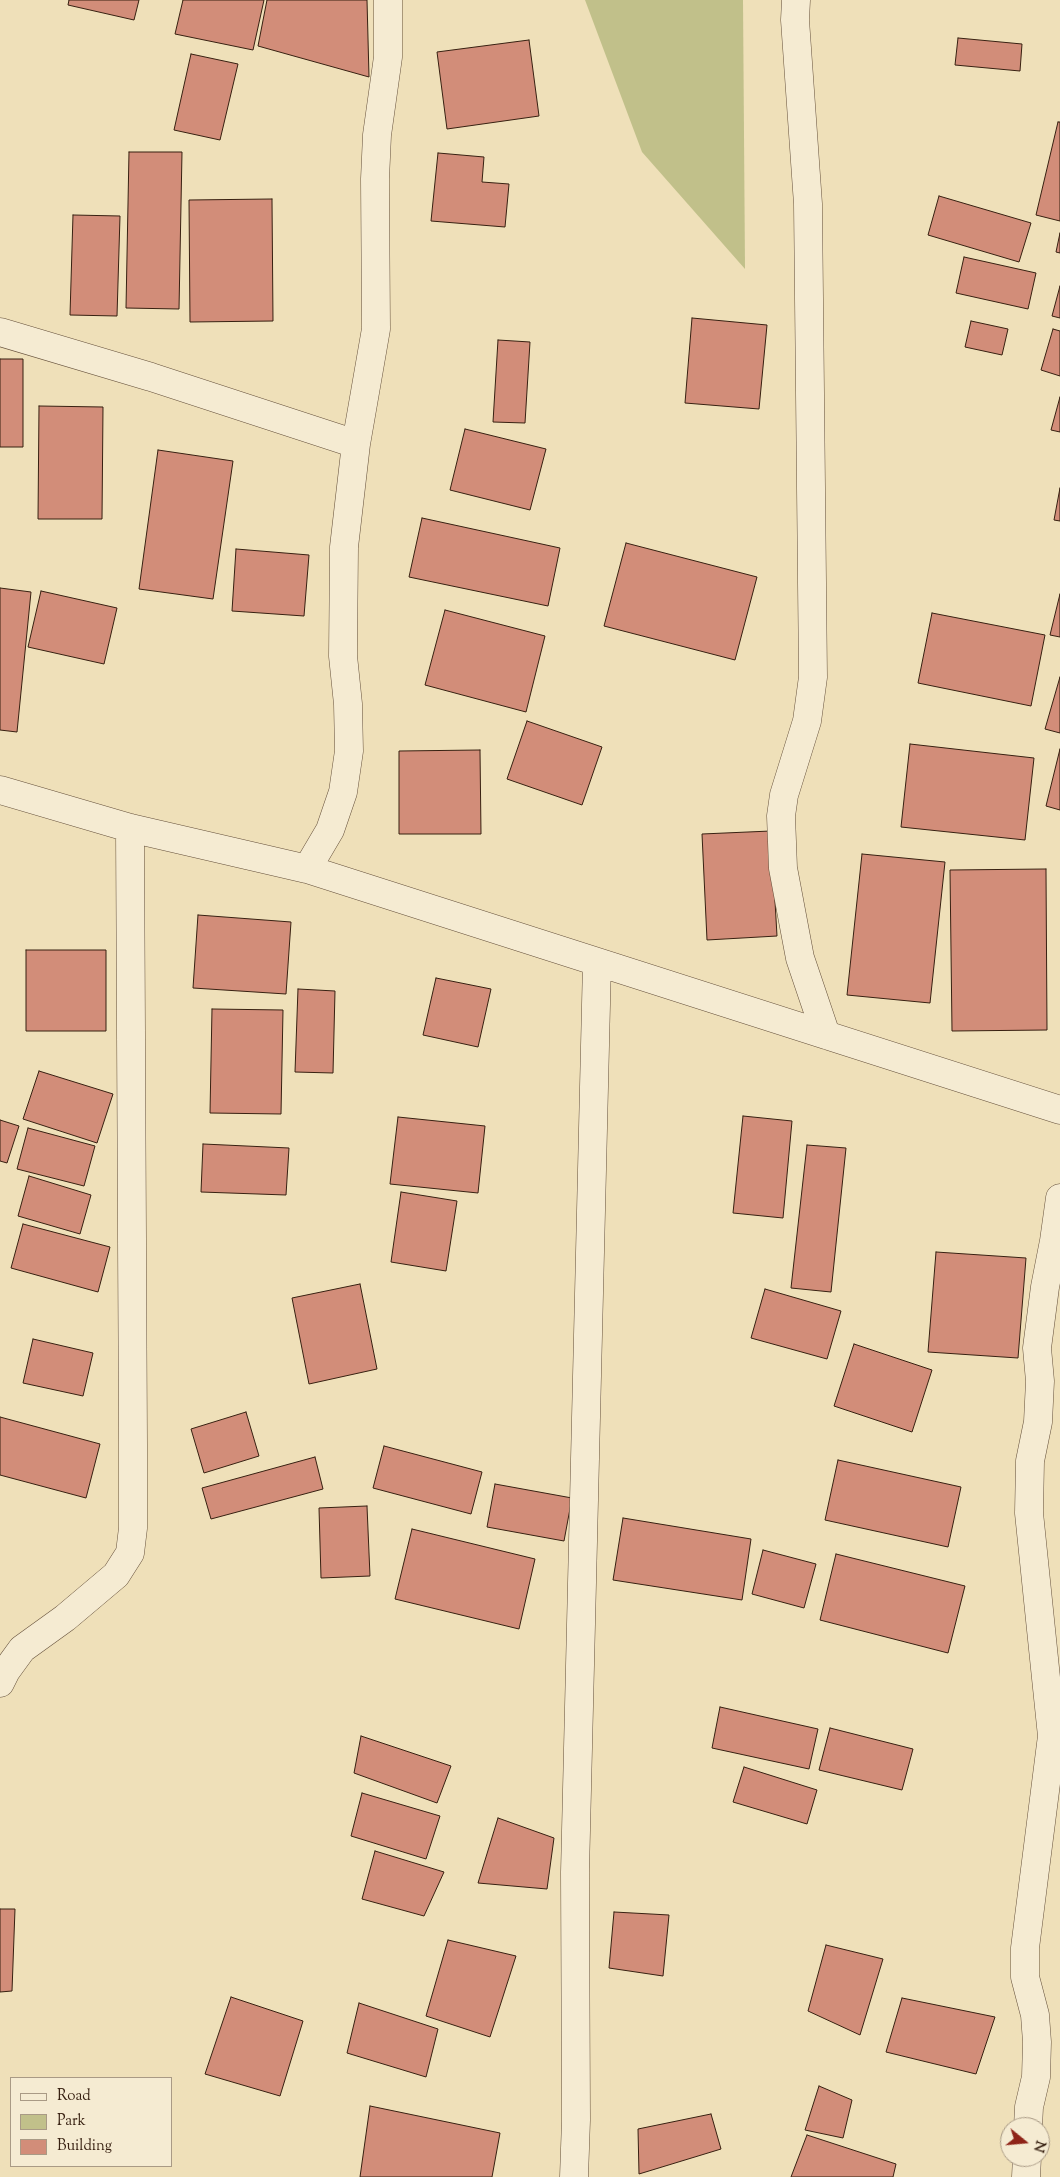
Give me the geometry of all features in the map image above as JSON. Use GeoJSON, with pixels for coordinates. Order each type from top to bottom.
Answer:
{"type":"FeatureCollection","features":[{"type":"Feature","properties":{"kind":"street"},"geometry":{"type":"LineString","coordinates":[[307,869],[330,830],[343,792],[349,751],[343,656],[342,599],[344,547],[356,444],[376,328],[375,179],[378,135],[388,57],[388,0]]}},
{"type":"Feature","properties":{"kind":"street"},"geometry":{"type":"LineString","coordinates":[[796,0],[795,20],[808,214],[813,676],[807,721],[784,795],[781,816],[784,868],[800,958],[826,1035]]}},
{"type":"Feature","properties":{"kind":"street"},"geometry":{"type":"LineString","coordinates":[[0,332],[151,377],[356,444]]}},
{"type":"Feature","properties":{"kind":"street"},"geometry":{"type":"LineString","coordinates":[[0,790],[130,828],[307,869],[1060,1110]]}},
{"type":"Feature","properties":{"kind":"street"},"geometry":{"type":"LineString","coordinates":[[0,1683],[6,1670],[22,1649],[65,1618],[116,1574],[130,1553],[133,1424],[130,828]]}},
{"type":"Feature","properties":{"kind":"street"},"geometry":{"type":"LineString","coordinates":[[574,2177],[576,2120],[575,1872],[598,963]]}},
{"type":"Feature","properties":{"kind":"street"},"geometry":{"type":"LineString","coordinates":[[1028,2117],[1036,2077],[1037,2042],[1035,2015],[1025,1977],[1024,1948],[1052,1736],[1029,1514],[1030,1461],[1038,1414],[1040,1380],[1036,1348],[1044,1286],[1054,1241],[1060,1198]]}},
{"type":"Feature","properties":{"kind":"green space"},"geometry":{"type":"Polygon","coordinates":[[[585,0],[743,0],[745,269],[642,152],[585,0]]]}},
{"type":"Feature","properties":{"kind":"building"},"geometry":{"type":"Polygon","coordinates":[[[69,0],[139,0],[134,20],[68,5],[69,0]]]}},
{"type":"Feature","properties":{"kind":"building"},"geometry":{"type":"Polygon","coordinates":[[[183,0],[264,0],[253,50],[175,34],[183,0]]]}},
{"type":"Feature","properties":{"kind":"building"},"geometry":{"type":"Polygon","coordinates":[[[267,0],[367,0],[369,77],[258,46],[267,0]]]}},
{"type":"Feature","properties":{"kind":"building"},"geometry":{"type":"Polygon","coordinates":[[[958,38],[1022,44],[1020,71],[955,65],[958,38]]]}},
{"type":"Feature","properties":{"kind":"building"},"geometry":{"type":"Polygon","coordinates":[[[529,40],[539,116],[447,129],[437,52],[529,40]]]}},
{"type":"Feature","properties":{"kind":"building"},"geometry":{"type":"Polygon","coordinates":[[[191,54],[238,64],[220,140],[174,130],[191,54]]]}},
{"type":"Feature","properties":{"kind":"building"},"geometry":{"type":"Polygon","coordinates":[[[1058,122],[1060,122],[1060,221],[1036,215],[1058,122]]]}},
{"type":"Feature","properties":{"kind":"building"},"geometry":{"type":"Polygon","coordinates":[[[129,152],[182,152],[179,309],[126,308],[129,152]]]}},
{"type":"Feature","properties":{"kind":"building"},"geometry":{"type":"Polygon","coordinates":[[[438,153],[484,157],[482,182],[509,184],[505,227],[431,221],[438,153]]]}},
{"type":"Feature","properties":{"kind":"building"},"geometry":{"type":"Polygon","coordinates":[[[939,196],[1031,223],[1019,262],[928,235],[939,196]]]}},
{"type":"Feature","properties":{"kind":"building"},"geometry":{"type":"Polygon","coordinates":[[[272,199],[273,321],[190,322],[189,200],[272,199]]]}},
{"type":"Feature","properties":{"kind":"building"},"geometry":{"type":"Polygon","coordinates":[[[73,215],[120,216],[117,316],[70,315],[73,215]]]}},
{"type":"Feature","properties":{"kind":"building"},"geometry":{"type":"Polygon","coordinates":[[[1060,233],[1060,253],[1056,252],[1060,233]]]}},
{"type":"Feature","properties":{"kind":"building"},"geometry":{"type":"Polygon","coordinates":[[[964,257],[1036,273],[1028,309],[956,293],[964,257]]]}},
{"type":"Feature","properties":{"kind":"building"},"geometry":{"type":"Polygon","coordinates":[[[1060,286],[1060,318],[1052,316],[1060,286]]]}},
{"type":"Feature","properties":{"kind":"building"},"geometry":{"type":"Polygon","coordinates":[[[692,318],[767,325],[759,409],[685,403],[692,318]]]}},
{"type":"Feature","properties":{"kind":"building"},"geometry":{"type":"Polygon","coordinates":[[[971,321],[1008,329],[1002,355],[965,347],[971,321]]]}},
{"type":"Feature","properties":{"kind":"building"},"geometry":{"type":"Polygon","coordinates":[[[1053,329],[1060,331],[1060,376],[1041,370],[1053,329]]]}},
{"type":"Feature","properties":{"kind":"building"},"geometry":{"type":"Polygon","coordinates":[[[498,340],[530,342],[525,423],[493,422],[498,340]]]}},
{"type":"Feature","properties":{"kind":"building"},"geometry":{"type":"Polygon","coordinates":[[[0,359],[23,359],[23,447],[0,447],[0,359]]]}},
{"type":"Feature","properties":{"kind":"building"},"geometry":{"type":"Polygon","coordinates":[[[1060,397],[1060,432],[1051,430],[1060,397]]]}},
{"type":"Feature","properties":{"kind":"building"},"geometry":{"type":"Polygon","coordinates":[[[39,406],[103,407],[102,519],[38,519],[39,406]]]}},
{"type":"Feature","properties":{"kind":"building"},"geometry":{"type":"Polygon","coordinates":[[[465,429],[546,449],[530,510],[450,490],[465,429]]]}},
{"type":"Feature","properties":{"kind":"building"},"geometry":{"type":"Polygon","coordinates":[[[158,450],[233,461],[213,599],[139,589],[158,450]]]}},
{"type":"Feature","properties":{"kind":"building"},"geometry":{"type":"Polygon","coordinates":[[[1060,488],[1060,521],[1054,520],[1060,488]]]}},
{"type":"Feature","properties":{"kind":"building"},"geometry":{"type":"Polygon","coordinates":[[[422,518],[560,548],[548,606],[409,577],[422,518]]]}},
{"type":"Feature","properties":{"kind":"building"},"geometry":{"type":"Polygon","coordinates":[[[626,543],[757,577],[735,660],[604,626],[626,543]]]}},
{"type":"Feature","properties":{"kind":"building"},"geometry":{"type":"Polygon","coordinates":[[[236,549],[309,555],[304,616],[232,611],[236,549]]]}},
{"type":"Feature","properties":{"kind":"building"},"geometry":{"type":"Polygon","coordinates":[[[0,588],[31,592],[17,732],[0,730],[0,588]]]}},
{"type":"Feature","properties":{"kind":"building"},"geometry":{"type":"Polygon","coordinates":[[[41,591],[117,608],[104,664],[28,647],[41,591]]]}},
{"type":"Feature","properties":{"kind":"building"},"geometry":{"type":"Polygon","coordinates":[[[1060,594],[1060,637],[1050,635],[1060,594]]]}},
{"type":"Feature","properties":{"kind":"building"},"geometry":{"type":"Polygon","coordinates":[[[445,610],[545,636],[526,712],[425,685],[445,610]]]}},
{"type":"Feature","properties":{"kind":"building"},"geometry":{"type":"Polygon","coordinates":[[[932,613],[1045,635],[1031,706],[918,683],[932,613]]]}},
{"type":"Feature","properties":{"kind":"building"},"geometry":{"type":"Polygon","coordinates":[[[1060,677],[1060,733],[1045,729],[1060,677]]]}},
{"type":"Feature","properties":{"kind":"building"},"geometry":{"type":"Polygon","coordinates":[[[527,721],[602,747],[582,805],[507,779],[527,721]]]}},
{"type":"Feature","properties":{"kind":"building"},"geometry":{"type":"Polygon","coordinates":[[[910,744],[1034,758],[1025,840],[901,827],[910,744]]]}},
{"type":"Feature","properties":{"kind":"building"},"geometry":{"type":"Polygon","coordinates":[[[1060,749],[1060,810],[1046,806],[1060,749]]]}},
{"type":"Feature","properties":{"kind":"building"},"geometry":{"type":"Polygon","coordinates":[[[480,750],[481,834],[399,834],[399,751],[480,750]]]}},
{"type":"Feature","properties":{"kind":"building"},"geometry":{"type":"Polygon","coordinates":[[[771,831],[777,936],[707,940],[702,834],[771,831]]]}},
{"type":"Feature","properties":{"kind":"building"},"geometry":{"type":"Polygon","coordinates":[[[862,854],[945,862],[930,1003],[847,995],[862,854]]]}},
{"type":"Feature","properties":{"kind":"building"},"geometry":{"type":"Polygon","coordinates":[[[1046,869],[1047,1030],[952,1031],[950,870],[1046,869]]]}},
{"type":"Feature","properties":{"kind":"building"},"geometry":{"type":"Polygon","coordinates":[[[198,915],[291,922],[286,994],[193,988],[198,915]]]}},
{"type":"Feature","properties":{"kind":"building"},"geometry":{"type":"Polygon","coordinates":[[[26,950],[106,950],[106,1031],[26,1031],[26,950]]]}},
{"type":"Feature","properties":{"kind":"building"},"geometry":{"type":"Polygon","coordinates":[[[436,978],[491,989],[478,1047],[423,1035],[436,978]]]}},
{"type":"Feature","properties":{"kind":"building"},"geometry":{"type":"Polygon","coordinates":[[[298,989],[335,991],[333,1073],[295,1072],[298,989]]]}},
{"type":"Feature","properties":{"kind":"building"},"geometry":{"type":"Polygon","coordinates":[[[212,1009],[283,1010],[281,1114],[210,1113],[212,1009]]]}},
{"type":"Feature","properties":{"kind":"building"},"geometry":{"type":"Polygon","coordinates":[[[39,1071],[113,1094],[97,1143],[23,1119],[39,1071]]]}},
{"type":"Feature","properties":{"kind":"building"},"geometry":{"type":"Polygon","coordinates":[[[743,1116],[792,1121],[783,1218],[733,1213],[743,1116]]]}},
{"type":"Feature","properties":{"kind":"building"},"geometry":{"type":"Polygon","coordinates":[[[398,1117],[485,1126],[478,1193],[390,1184],[398,1117]]]}},
{"type":"Feature","properties":{"kind":"building"},"geometry":{"type":"Polygon","coordinates":[[[0,1120],[19,1126],[7,1163],[0,1161],[0,1120]]]}},
{"type":"Feature","properties":{"kind":"building"},"geometry":{"type":"Polygon","coordinates":[[[28,1128],[95,1146],[84,1186],[17,1169],[28,1128]]]}},
{"type":"Feature","properties":{"kind":"building"},"geometry":{"type":"Polygon","coordinates":[[[203,1144],[289,1148],[286,1195],[201,1192],[203,1144]]]}},
{"type":"Feature","properties":{"kind":"building"},"geometry":{"type":"Polygon","coordinates":[[[807,1145],[846,1148],[831,1292],[791,1288],[807,1145]]]}},
{"type":"Feature","properties":{"kind":"building"},"geometry":{"type":"Polygon","coordinates":[[[29,1176],[91,1195],[80,1234],[18,1216],[29,1176]]]}},
{"type":"Feature","properties":{"kind":"building"},"geometry":{"type":"Polygon","coordinates":[[[401,1192],[457,1201],[446,1271],[391,1262],[401,1192]]]}},
{"type":"Feature","properties":{"kind":"building"},"geometry":{"type":"Polygon","coordinates":[[[23,1224],[110,1247],[98,1292],[11,1268],[23,1224]]]}},
{"type":"Feature","properties":{"kind":"building"},"geometry":{"type":"Polygon","coordinates":[[[936,1252],[1026,1258],[1018,1358],[928,1352],[936,1252]]]}},
{"type":"Feature","properties":{"kind":"building"},"geometry":{"type":"Polygon","coordinates":[[[360,1284],[377,1369],[309,1384],[292,1298],[360,1284]]]}},
{"type":"Feature","properties":{"kind":"building"},"geometry":{"type":"Polygon","coordinates":[[[765,1289],[841,1311],[827,1359],[751,1338],[765,1289]]]}},
{"type":"Feature","properties":{"kind":"building"},"geometry":{"type":"Polygon","coordinates":[[[33,1339],[93,1353],[83,1396],[23,1383],[33,1339]]]}},
{"type":"Feature","properties":{"kind":"building"},"geometry":{"type":"Polygon","coordinates":[[[854,1344],[932,1370],[912,1432],[834,1406],[854,1344]]]}},
{"type":"Feature","properties":{"kind":"building"},"geometry":{"type":"Polygon","coordinates":[[[246,1412],[259,1456],[204,1473],[191,1429],[246,1412]]]}},
{"type":"Feature","properties":{"kind":"building"},"geometry":{"type":"Polygon","coordinates":[[[0,1417],[100,1444],[86,1498],[0,1475],[0,1417]]]}},
{"type":"Feature","properties":{"kind":"building"},"geometry":{"type":"Polygon","coordinates":[[[384,1446],[482,1472],[471,1514],[373,1488],[384,1446]]]}},
{"type":"Feature","properties":{"kind":"building"},"geometry":{"type":"Polygon","coordinates":[[[315,1457],[323,1489],[211,1519],[202,1488],[315,1457]]]}},
{"type":"Feature","properties":{"kind":"building"},"geometry":{"type":"Polygon","coordinates":[[[838,1460],[961,1487],[948,1547],[825,1520],[838,1460]]]}},
{"type":"Feature","properties":{"kind":"building"},"geometry":{"type":"Polygon","coordinates":[[[495,1484],[572,1498],[564,1541],[487,1527],[495,1484]]]}},
{"type":"Feature","properties":{"kind":"building"},"geometry":{"type":"Polygon","coordinates":[[[367,1506],[370,1576],[321,1578],[319,1508],[367,1506]]]}},
{"type":"Feature","properties":{"kind":"building"},"geometry":{"type":"Polygon","coordinates":[[[623,1518],[751,1539],[742,1600],[613,1580],[623,1518]]]}},
{"type":"Feature","properties":{"kind":"building"},"geometry":{"type":"Polygon","coordinates":[[[412,1529],[535,1559],[519,1629],[395,1599],[412,1529]]]}},
{"type":"Feature","properties":{"kind":"building"},"geometry":{"type":"Polygon","coordinates":[[[763,1550],[816,1564],[804,1608],[752,1594],[763,1550]]]}},
{"type":"Feature","properties":{"kind":"building"},"geometry":{"type":"Polygon","coordinates":[[[836,1554],[965,1586],[948,1653],[820,1620],[836,1554]]]}},
{"type":"Feature","properties":{"kind":"building"},"geometry":{"type":"Polygon","coordinates":[[[720,1707],[818,1729],[809,1769],[712,1748],[720,1707]]]}},
{"type":"Feature","properties":{"kind":"building"},"geometry":{"type":"Polygon","coordinates":[[[830,1728],[913,1749],[902,1790],[819,1770],[830,1728]]]}},
{"type":"Feature","properties":{"kind":"building"},"geometry":{"type":"Polygon","coordinates":[[[361,1736],[451,1766],[437,1803],[354,1773],[361,1736]]]}},
{"type":"Feature","properties":{"kind":"building"},"geometry":{"type":"Polygon","coordinates":[[[744,1767],[817,1790],[807,1824],[733,1802],[744,1767]]]}},
{"type":"Feature","properties":{"kind":"building"},"geometry":{"type":"Polygon","coordinates":[[[362,1793],[440,1816],[426,1859],[351,1836],[362,1793]]]}},
{"type":"Feature","properties":{"kind":"building"},"geometry":{"type":"Polygon","coordinates":[[[498,1818],[554,1838],[547,1889],[478,1883],[498,1818]]]}},
{"type":"Feature","properties":{"kind":"building"},"geometry":{"type":"Polygon","coordinates":[[[375,1851],[444,1872],[424,1916],[362,1899],[375,1851]]]}},
{"type":"Feature","properties":{"kind":"building"},"geometry":{"type":"Polygon","coordinates":[[[0,1909],[15,1909],[12,1991],[0,1992],[0,1909]]]}},
{"type":"Feature","properties":{"kind":"building"},"geometry":{"type":"Polygon","coordinates":[[[614,1912],[669,1915],[663,1976],[609,1968],[614,1912]]]}},
{"type":"Feature","properties":{"kind":"building"},"geometry":{"type":"Polygon","coordinates":[[[448,1940],[516,1956],[490,2037],[426,2016],[448,1940]]]}},
{"type":"Feature","properties":{"kind":"building"},"geometry":{"type":"Polygon","coordinates":[[[826,1945],[883,1959],[860,2035],[808,2011],[826,1945]]]}},
{"type":"Feature","properties":{"kind":"building"},"geometry":{"type":"Polygon","coordinates":[[[231,1997],[303,2021],[280,2096],[205,2074],[231,1997]]]}},
{"type":"Feature","properties":{"kind":"building"},"geometry":{"type":"Polygon","coordinates":[[[902,1998],[995,2017],[976,2074],[886,2052],[902,1998]]]}},
{"type":"Feature","properties":{"kind":"building"},"geometry":{"type":"Polygon","coordinates":[[[359,2003],[438,2029],[426,2077],[347,2053],[359,2003]]]}},
{"type":"Feature","properties":{"kind":"building"},"geometry":{"type":"Polygon","coordinates":[[[819,2086],[852,2100],[843,2138],[805,2130],[819,2086]]]}},
{"type":"Feature","properties":{"kind":"building"},"geometry":{"type":"Polygon","coordinates":[[[370,2106],[500,2133],[492,2177],[360,2177],[370,2106]]]}},
{"type":"Feature","properties":{"kind":"building"},"geometry":{"type":"Polygon","coordinates":[[[711,2114],[721,2149],[639,2174],[638,2129],[711,2114]]]}},
{"type":"Feature","properties":{"kind":"building"},"geometry":{"type":"Polygon","coordinates":[[[807,2135],[896,2164],[893,2177],[791,2177],[807,2135]]]}}]}
